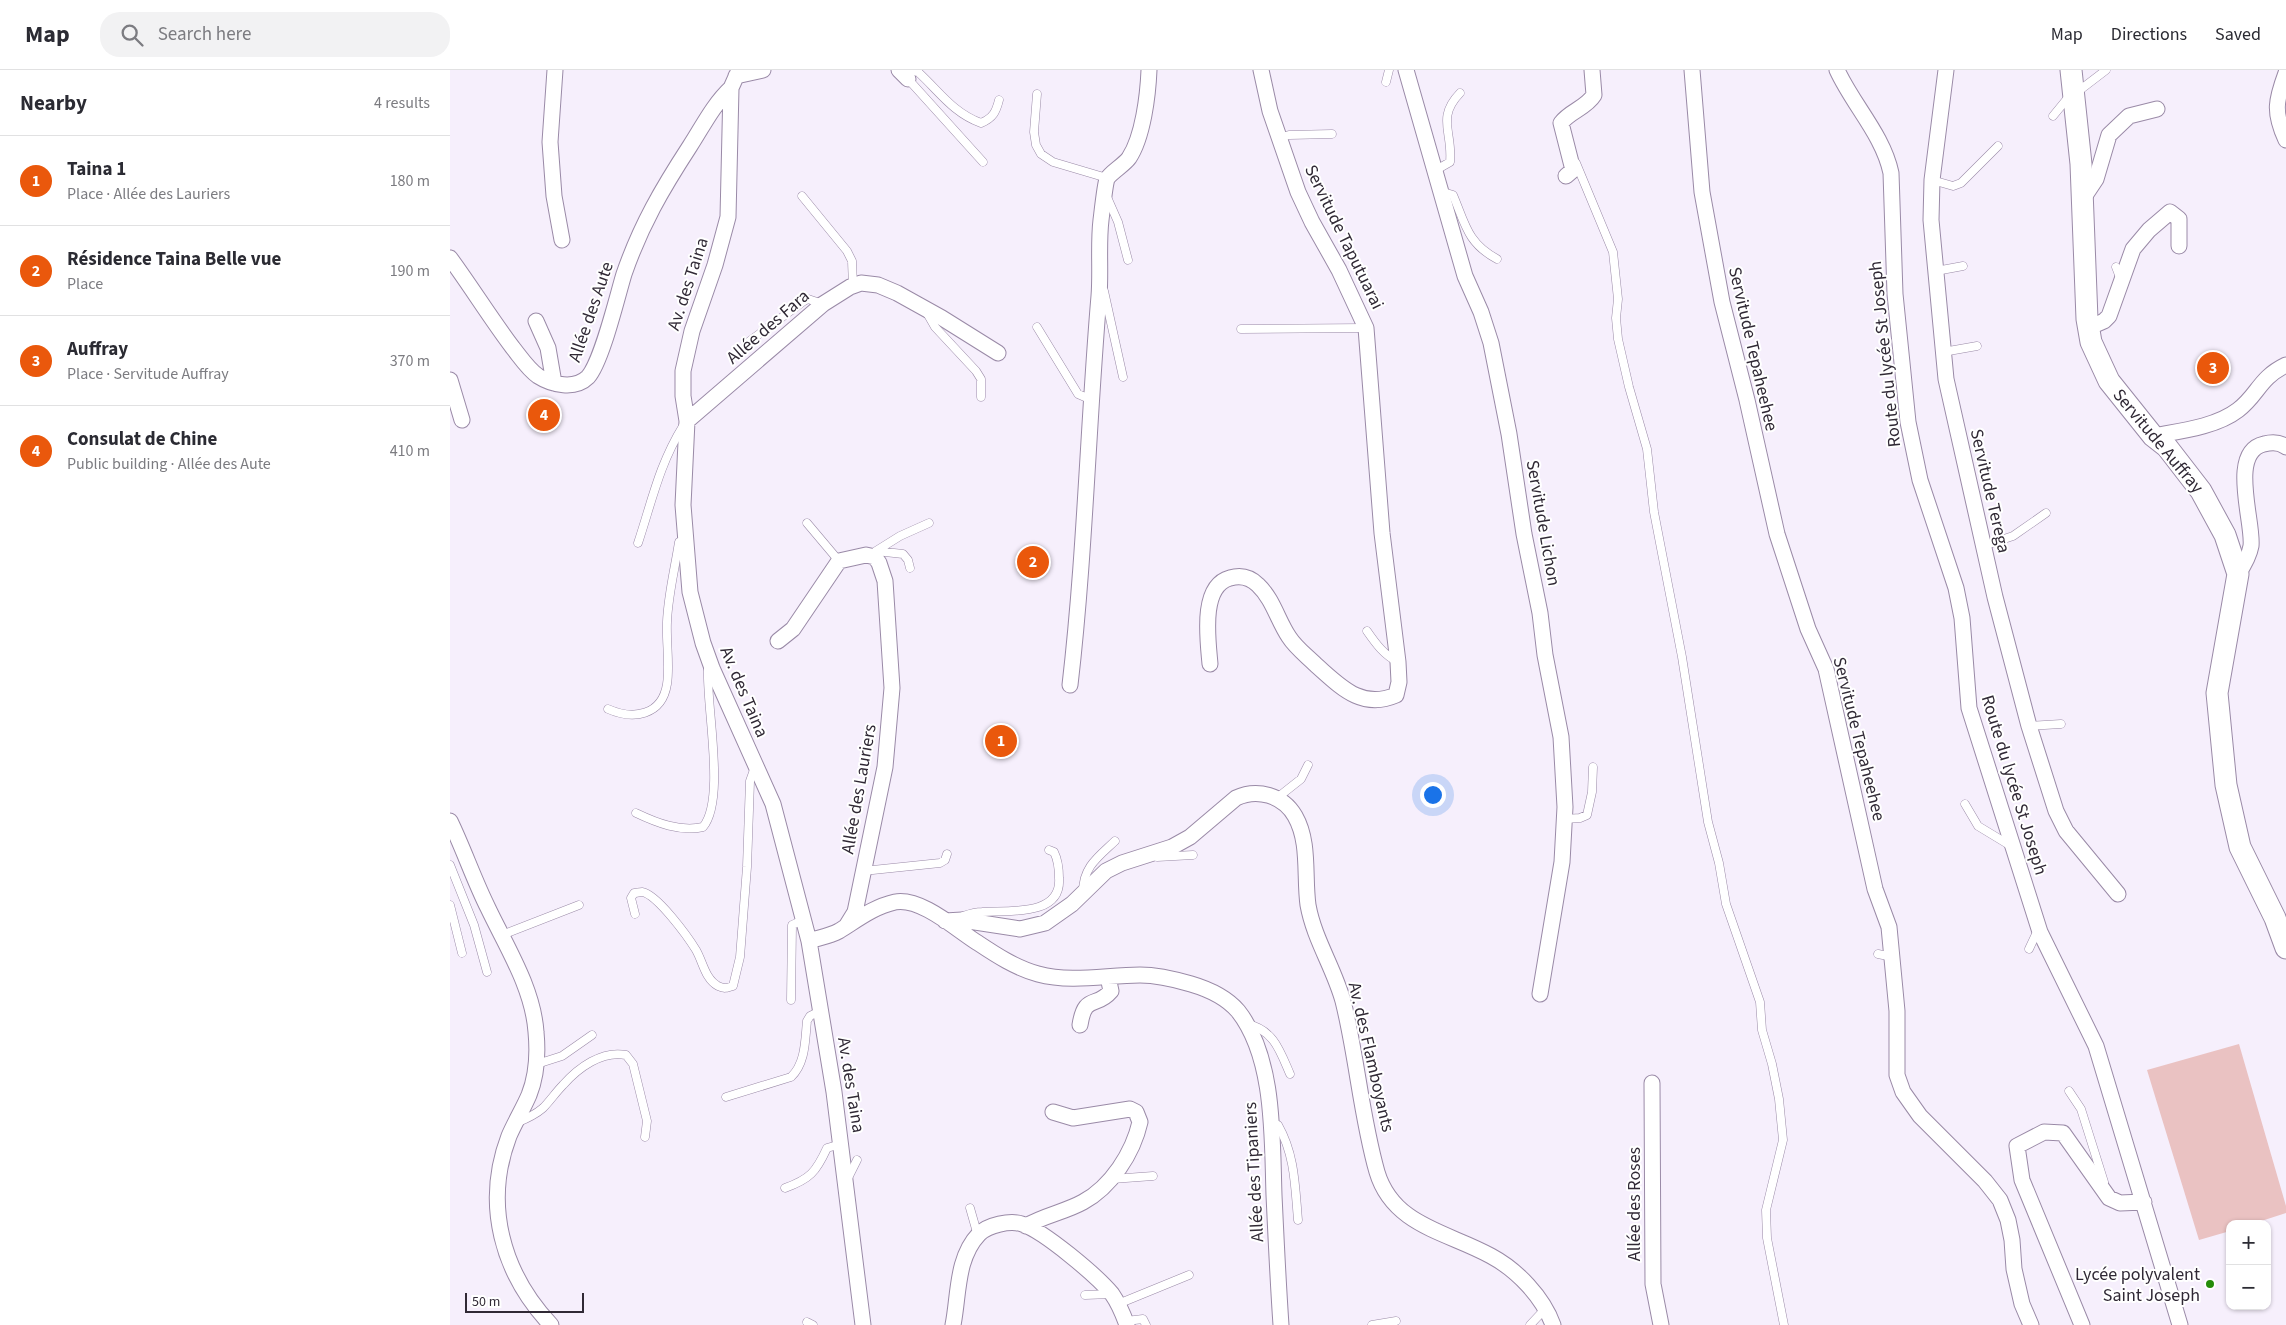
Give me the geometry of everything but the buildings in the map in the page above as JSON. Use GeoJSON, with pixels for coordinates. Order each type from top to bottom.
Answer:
{"type":"FeatureCollection","features":[{"type":"Feature","properties":{"kind":"street"},"geometry":{"type":"LineString","coordinates":[[555,70],[550,142],[554,196],[562,240]]}},
{"type":"Feature","properties":{"kind":"street"},"geometry":{"type":"LineString","coordinates":[[735,78],[763,70]]}},
{"type":"Feature","properties":{"kind":"street"},"geometry":{"type":"LineString","coordinates":[[1070,685],[1080,590],[1100,267],[1101,221],[1106,185],[1129,158],[1136,143],[1146,100],[1149,70]]}},
{"type":"Feature","properties":{"kind":"street","name":"Servitude Taputuarai"},"geometry":{"type":"LineString","coordinates":[[1261,70],[1270,111],[1298,192],[1312,222],[1339,270],[1366,328]]}},
{"type":"Feature","properties":{"kind":"street","name":"Servitude Lichon"},"geometry":{"type":"LineString","coordinates":[[1406,70],[1443,192],[1465,276],[1481,312],[1490,343],[1501,394],[1561,737],[1565,819],[1562,862],[1540,994]]}},
{"type":"Feature","properties":{"kind":"street"},"geometry":{"type":"LineString","coordinates":[[1566,176],[1573,170],[1561,123],[1589,103],[1594,95],[1592,70]]}},
{"type":"Feature","properties":{"kind":"street","name":"Servitude Tepaheehee"},"geometry":{"type":"LineString","coordinates":[[1692,70],[1702,192],[1722,302],[1747,400],[1777,534],[1808,629],[1826,669],[1875,889],[1890,927],[1897,1011],[1897,1075],[1903,1092],[1920,1116],[1985,1181],[2000,1200],[2008,1220],[2012,1240],[2014,1269],[2022,1304],[2031,1325]]}},
{"type":"Feature","properties":{"kind":"street","name":"Route du lycée St Joseph"},"geometry":{"type":"LineString","coordinates":[[1836,70],[1877,139],[1890,168],[1898,331],[1914,454],[1929,512],[1956,588],[1962,618],[1969,708],[2039,928],[2096,1046],[2180,1325]]}},
{"type":"Feature","properties":{"kind":"street","name":"Servitude Terega"},"geometry":{"type":"LineString","coordinates":[[1946,70],[1932,180],[1931,220],[1946,378],[1983,546],[2029,726],[2056,811],[2066,831],[2118,894]]}},
{"type":"Feature","properties":{"kind":"street","name":"Servitude Auffray"},"geometry":{"type":"LineString","coordinates":[[2071,70],[2072,94],[2078,132],[2088,328],[2096,356],[2119,396],[2153,436],[2167,446],[2201,491],[2225,535],[2238,574],[2217,693],[2226,785],[2240,847],[2276,918],[2286,948]]}},
{"type":"Feature","properties":{"kind":"street"},"geometry":{"type":"LineString","coordinates":[[2286,72],[2278,97],[2276,114],[2286,140]]}},
{"type":"Feature","properties":{"kind":"street","name":"Allée des Aute"},"geometry":{"type":"LineString","coordinates":[[554,383],[571,385],[579,382],[587,378],[594,368],[629,259],[660,191],[707,116],[735,78]]}},
{"type":"Feature","properties":{"kind":"street","name":"Av. des Taina"},"geometry":{"type":"LineString","coordinates":[[735,78],[728,217],[715,265],[687,350],[683,371],[683,396],[687,421],[684,505],[685,539],[690,592],[709,659],[772,804],[809,941],[834,1092],[863,1325]]}},
{"type":"Feature","properties":{"kind":"street"},"geometry":{"type":"LineString","coordinates":[[2082,200],[2096,179],[2104,146],[2109,135],[2129,116],[2157,109]]}},
{"type":"Feature","properties":{"kind":"street"},"geometry":{"type":"LineString","coordinates":[[1418,146],[1423,128]]}},
{"type":"Feature","properties":{"kind":"street"},"geometry":{"type":"LineString","coordinates":[[2088,328],[2104,321],[2109,316],[2133,249],[2149,230],[2170,212],[2179,219],[2179,246]]}},
{"type":"Feature","properties":{"kind":"street"},"geometry":{"type":"LineString","coordinates":[[450,258],[527,366],[538,376],[554,383]]}},
{"type":"Feature","properties":{"kind":"street"},"geometry":{"type":"LineString","coordinates":[[854,286],[861,283],[878,286],[898,293],[998,353]]}},
{"type":"Feature","properties":{"kind":"street","name":"Allée des Fara"},"geometry":{"type":"LineString","coordinates":[[687,421],[823,304],[854,286]]}},
{"type":"Feature","properties":{"kind":"street"},"geometry":{"type":"LineString","coordinates":[[536,321],[548,348],[554,383]]}},
{"type":"Feature","properties":{"kind":"street"},"geometry":{"type":"LineString","coordinates":[[1210,664],[1207,627],[1210,596],[1223,580],[1237,576],[1247,578],[1258,585],[1268,598],[1290,638],[1340,687],[1354,696],[1366,699],[1385,700],[1396,695],[1399,682],[1398,662],[1382,533],[1366,328]]}},
{"type":"Feature","properties":{"kind":"street"},"geometry":{"type":"LineString","coordinates":[[2153,436],[2179,431],[2223,418],[2239,409],[2273,371],[2286,365]]}},
{"type":"Feature","properties":{"kind":"street"},"geometry":{"type":"LineString","coordinates":[[450,380],[462,420]]}},
{"type":"Feature","properties":{"kind":"street"},"geometry":{"type":"LineString","coordinates":[[2238,574],[2248,559],[2251,545],[2245,492],[2245,472],[2249,456],[2258,445],[2270,443],[2282,444],[2286,447]]}},
{"type":"Feature","properties":{"kind":"street"},"geometry":{"type":"LineString","coordinates":[[778,641],[793,629],[839,561],[876,554]]}},
{"type":"Feature","properties":{"kind":"street","name":"Allée des Lauriers"},"geometry":{"type":"LineString","coordinates":[[847,925],[855,912],[885,767],[895,652],[885,581],[876,554]]}},
{"type":"Feature","properties":{"kind":"street"},"geometry":{"type":"LineString","coordinates":[[945,920],[980,922],[1020,929],[1053,919],[1106,871],[1122,863],[1172,848],[1190,837],[1227,804],[1243,794],[1264,793],[1277,798]]}},
{"type":"Feature","properties":{"kind":"street","name":"Av. des Flamboyants"},"geometry":{"type":"LineString","coordinates":[[1277,798],[1287,805],[1295,816],[1303,840],[1308,905],[1311,919],[1342,998],[1371,1145],[1382,1185],[1392,1202],[1417,1223],[1491,1256],[1515,1272],[1536,1295],[1553,1325]]}},
{"type":"Feature","properties":{"kind":"street"},"geometry":{"type":"LineString","coordinates":[[450,821],[529,998],[536,1029],[537,1064],[528,1097],[514,1124],[499,1175],[499,1226],[506,1254],[517,1279],[539,1312],[551,1325]]}},
{"type":"Feature","properties":{"kind":"street","name":"Allée des Tipaniers"},"geometry":{"type":"LineString","coordinates":[[809,941],[837,932],[873,909],[903,901],[924,908],[980,944],[1030,971],[1071,978],[1141,975],[1169,978],[1193,984],[1218,994],[1230,1002],[1246,1024],[1255,1045],[1264,1074],[1272,1123],[1276,1253],[1281,1325]]}},
{"type":"Feature","properties":{"kind":"street"},"geometry":{"type":"LineString","coordinates":[[1080,1025],[1082,1010],[1086,1005],[1106,997],[1111,991],[1108,977]]}},
{"type":"Feature","properties":{"kind":"street","name":"Allée des Roses"},"geometry":{"type":"LineString","coordinates":[[1652,1083],[1654,1148],[1653,1265],[1654,1284],[1661,1325]]}},
{"type":"Feature","properties":{"kind":"street"},"geometry":{"type":"LineString","coordinates":[[1026,1226],[1042,1216],[1082,1202],[1110,1179],[1134,1141],[1140,1122],[1136,1112],[1130,1108],[1073,1118],[1053,1112]]}},
{"type":"Feature","properties":{"kind":"street"},"geometry":{"type":"LineString","coordinates":[[2082,1325],[2022,1180],[2017,1146],[2044,1132],[2063,1133],[2108,1198],[2120,1203],[2144,1202]]}},
{"type":"Feature","properties":{"kind":"street"},"geometry":{"type":"LineString","coordinates":[[953,1325],[964,1259],[978,1236],[995,1226],[1020,1223],[1033,1228],[1098,1279],[1115,1299],[1127,1323]]}},
{"type":"Feature","properties":{"kind":"lane"},"geometry":{"type":"LineString","coordinates":[[1386,82],[1389,70]]}},
{"type":"Feature","properties":{"kind":"lane"},"geometry":{"type":"LineString","coordinates":[[2053,116],[2072,94],[2106,70]]}},
{"type":"Feature","properties":{"kind":"lane"},"geometry":{"type":"LineString","coordinates":[[905,72],[918,72],[955,110],[981,123],[990,118],[996,110],[999,100]]}},
{"type":"Feature","properties":{"kind":"lane"},"geometry":{"type":"LineString","coordinates":[[905,72],[984,162]]}},
{"type":"Feature","properties":{"kind":"lane"},"geometry":{"type":"LineString","coordinates":[[1436,170],[1450,162],[1451,151],[1446,122],[1450,104],[1460,92]]}},
{"type":"Feature","properties":{"kind":"lane"},"geometry":{"type":"LineString","coordinates":[[1037,94],[1034,132],[1036,145],[1041,154],[1054,162],[1106,185],[1128,260]]}},
{"type":"Feature","properties":{"kind":"lane"},"geometry":{"type":"LineString","coordinates":[[1563,121],[1574,159],[1612,252],[1618,299],[1616,318],[1618,339],[1629,387],[1647,449],[1654,512],[1682,657],[1708,822],[1719,863],[1726,904],[1760,1002],[1763,1037],[1772,1064],[1779,1099],[1783,1140],[1766,1210],[1767,1238],[1784,1325]]}},
{"type":"Feature","properties":{"kind":"lane"},"geometry":{"type":"LineString","coordinates":[[1279,138],[1289,135],[1332,134]]}},
{"type":"Feature","properties":{"kind":"lane"},"geometry":{"type":"LineString","coordinates":[[1932,180],[1953,186],[1961,184],[1998,146]]}},
{"type":"Feature","properties":{"kind":"lane"},"geometry":{"type":"LineString","coordinates":[[1443,192],[1453,195],[1467,232],[1476,244],[1487,254],[1497,259]]}},
{"type":"Feature","properties":{"kind":"lane"},"geometry":{"type":"LineString","coordinates":[[802,196],[848,251],[852,261],[854,286]]}},
{"type":"Feature","properties":{"kind":"lane"},"geometry":{"type":"LineString","coordinates":[[1936,270],[1963,266]]}},
{"type":"Feature","properties":{"kind":"lane"},"geometry":{"type":"LineString","coordinates":[[1100,267],[1123,376]]}},
{"type":"Feature","properties":{"kind":"lane"},"geometry":{"type":"LineString","coordinates":[[2116,267],[2121,282]]}},
{"type":"Feature","properties":{"kind":"lane"},"geometry":{"type":"LineString","coordinates":[[747,343],[804,301],[808,299],[823,304]]}},
{"type":"Feature","properties":{"kind":"lane"},"geometry":{"type":"LineString","coordinates":[[925,309],[935,327],[976,371],[981,379],[981,397]]}},
{"type":"Feature","properties":{"kind":"lane"},"geometry":{"type":"LineString","coordinates":[[1038,327],[1078,394],[1092,400]]}},
{"type":"Feature","properties":{"kind":"lane","name":"Servitude Taputuarai"},"geometry":{"type":"LineString","coordinates":[[1241,329],[1366,328]]}},
{"type":"Feature","properties":{"kind":"lane"},"geometry":{"type":"LineString","coordinates":[[1943,352],[1976,346]]}},
{"type":"Feature","properties":{"kind":"lane","name":"Allée des Fara"},"geometry":{"type":"LineString","coordinates":[[638,543],[658,476],[669,448],[687,421]]}},
{"type":"Feature","properties":{"kind":"lane"},"geometry":{"type":"LineString","coordinates":[[1983,546],[2013,536],[2046,513]]}},
{"type":"Feature","properties":{"kind":"lane"},"geometry":{"type":"LineString","coordinates":[[807,523],[839,561]]}},
{"type":"Feature","properties":{"kind":"lane"},"geometry":{"type":"LineString","coordinates":[[876,554],[900,536],[929,523]]}},
{"type":"Feature","properties":{"kind":"lane"},"geometry":{"type":"LineString","coordinates":[[608,708],[620,714],[632,716],[644,714],[656,708],[662,698],[667,683],[667,621],[679,542],[685,539]]}},
{"type":"Feature","properties":{"kind":"lane"},"geometry":{"type":"LineString","coordinates":[[876,554],[903,554],[908,560],[910,568]]}},
{"type":"Feature","properties":{"kind":"lane"},"geometry":{"type":"LineString","coordinates":[[1367,631],[1379,648],[1390,658],[1398,662]]}},
{"type":"Feature","properties":{"kind":"lane"},"geometry":{"type":"LineString","coordinates":[[636,813],[661,823],[693,829],[704,827],[710,820],[713,805],[713,767],[707,683],[709,659]]}},
{"type":"Feature","properties":{"kind":"lane"},"geometry":{"type":"LineString","coordinates":[[2029,726],[2061,724]]}},
{"type":"Feature","properties":{"kind":"lane"},"geometry":{"type":"LineString","coordinates":[[635,914],[631,898],[634,893],[642,892],[654,898],[697,951],[708,977],[718,986],[726,988],[733,986],[740,957],[747,867],[750,781],[755,765]]}},
{"type":"Feature","properties":{"kind":"lane"},"geometry":{"type":"LineString","coordinates":[[1277,798],[1301,779],[1308,765]]}},
{"type":"Feature","properties":{"kind":"lane"},"geometry":{"type":"LineString","coordinates":[[1565,819],[1580,818],[1587,814],[1592,792],[1593,767]]}},
{"type":"Feature","properties":{"kind":"lane"},"geometry":{"type":"LineString","coordinates":[[1965,804],[1978,826],[2013,847]]}},
{"type":"Feature","properties":{"kind":"lane"},"geometry":{"type":"LineString","coordinates":[[1082,893],[1083,878],[1090,866],[1115,841]]}},
{"type":"Feature","properties":{"kind":"lane"},"geometry":{"type":"LineString","coordinates":[[945,920],[979,912],[1027,910],[1048,902],[1057,894],[1060,886],[1057,859],[1054,852],[1049,850]]}},
{"type":"Feature","properties":{"kind":"lane"},"geometry":{"type":"LineString","coordinates":[[863,872],[940,863],[946,860],[947,854]]}},
{"type":"Feature","properties":{"kind":"lane"},"geometry":{"type":"LineString","coordinates":[[1148,856],[1193,854]]}},
{"type":"Feature","properties":{"kind":"lane"},"geometry":{"type":"LineString","coordinates":[[450,865],[474,925],[487,972]]}},
{"type":"Feature","properties":{"kind":"lane"},"geometry":{"type":"LineString","coordinates":[[450,905],[462,953]]}},
{"type":"Feature","properties":{"kind":"lane"},"geometry":{"type":"LineString","coordinates":[[502,936],[579,905]]}},
{"type":"Feature","properties":{"kind":"lane"},"geometry":{"type":"LineString","coordinates":[[791,1000],[792,925],[803,920]]}},
{"type":"Feature","properties":{"kind":"lane"},"geometry":{"type":"LineString","coordinates":[[2029,949],[2039,928]]}},
{"type":"Feature","properties":{"kind":"lane"},"geometry":{"type":"LineString","coordinates":[[1878,954],[1893,957]]}},
{"type":"Feature","properties":{"kind":"lane"},"geometry":{"type":"LineString","coordinates":[[726,1097],[791,1077],[798,1070],[801,1061],[807,1021],[810,1016],[820,1012]]}},
{"type":"Feature","properties":{"kind":"lane"},"geometry":{"type":"LineString","coordinates":[[1246,1024],[1258,1027],[1278,1046],[1290,1074]]}},
{"type":"Feature","properties":{"kind":"lane"},"geometry":{"type":"LineString","coordinates":[[537,1064],[562,1056],[592,1035]]}},
{"type":"Feature","properties":{"kind":"lane"},"geometry":{"type":"LineString","coordinates":[[514,1124],[532,1116],[544,1107],[580,1069],[594,1060],[618,1053],[626,1055],[633,1064],[648,1121],[645,1137]]}},
{"type":"Feature","properties":{"kind":"lane"},"geometry":{"type":"LineString","coordinates":[[2069,1091],[2082,1109],[2108,1198]]}},
{"type":"Feature","properties":{"kind":"lane"},"geometry":{"type":"LineString","coordinates":[[1272,1123],[1278,1125],[1287,1140],[1292,1156],[1298,1220]]}},
{"type":"Feature","properties":{"kind":"lane"},"geometry":{"type":"LineString","coordinates":[[785,1188],[801,1182],[812,1175],[827,1148],[841,1144]]}},
{"type":"Feature","properties":{"kind":"lane"},"geometry":{"type":"LineString","coordinates":[[846,1182],[857,1160]]}},
{"type":"Feature","properties":{"kind":"lane"},"geometry":{"type":"LineString","coordinates":[[1110,1179],[1153,1176]]}},
{"type":"Feature","properties":{"kind":"lane"},"geometry":{"type":"LineString","coordinates":[[970,1208],[978,1236]]}},
{"type":"Feature","properties":{"kind":"lane"},"geometry":{"type":"LineString","coordinates":[[1085,1295],[1115,1299],[1189,1275]]}},
{"type":"Feature","properties":{"kind":"lane"},"geometry":{"type":"LineString","coordinates":[[1530,1325],[1545,1309]]}},
{"type":"Feature","properties":{"kind":"lane"},"geometry":{"type":"LineString","coordinates":[[1127,1323],[1142,1318],[1146,1325]]}},
{"type":"Feature","properties":{"kind":"lane"},"geometry":{"type":"LineString","coordinates":[[1372,1325],[1396,1321]]}},
{"type":"Feature","properties":{"kind":"shaded area"},"geometry":{"type":"Polygon","coordinates":[[[2239,1044],[2286,1206],[2286,1213],[2264,1220],[2226,1220],[2226,1232],[2199,1240],[2147,1070],[2239,1044]]]}},
{"type":"Feature","properties":{"kind":"place","name":"Auffray"},"geometry":{"type":"Point","coordinates":[2213,368]}},
{"type":"Feature","properties":{"kind":"place","name":"Consulat de Chine"},"geometry":{"type":"Point","coordinates":[544,415]}},
{"type":"Feature","properties":{"kind":"place","name":"Résidence Taina Belle vue"},"geometry":{"type":"Point","coordinates":[1033,562]}},
{"type":"Feature","properties":{"kind":"place","name":"Taina 1"},"geometry":{"type":"Point","coordinates":[1001,741]}},
{"type":"Feature","properties":{"kind":"place","name":"Lycée polyvalent Saint Joseph"},"geometry":{"type":"Point","coordinates":[2210,1284]}}]}
